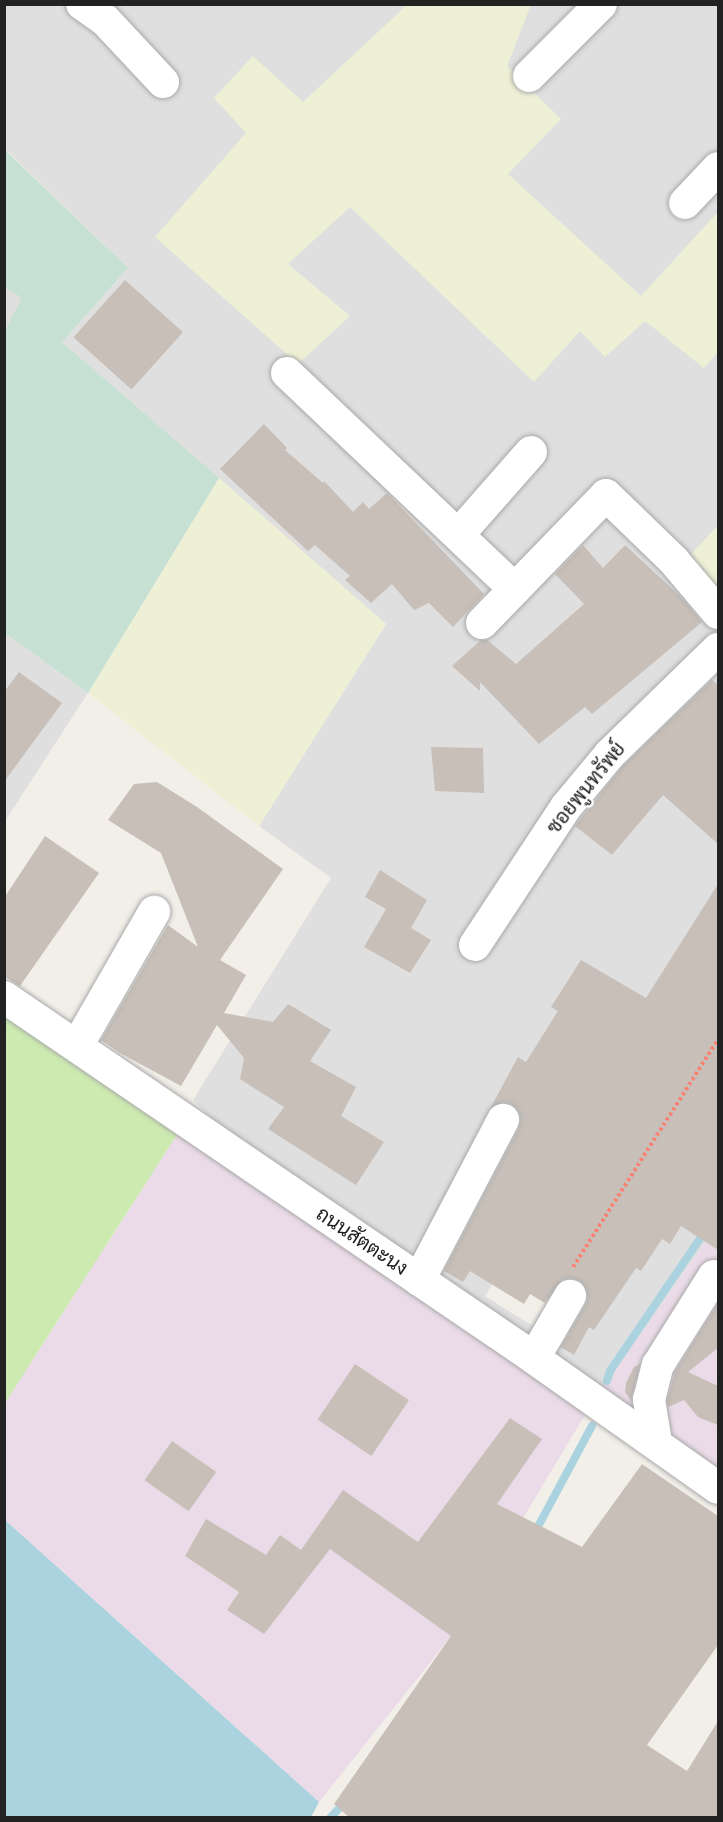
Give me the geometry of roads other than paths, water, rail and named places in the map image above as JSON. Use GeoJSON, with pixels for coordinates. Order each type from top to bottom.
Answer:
{"type":"FeatureCollection","features":[{"type":"Feature","properties":{"kind":"street"},"geometry":{"type":"LineString","coordinates":[[82,4],[105,20],[163,82]]}},
{"type":"Feature","properties":{"kind":"street"},"geometry":{"type":"LineString","coordinates":[[529,76],[601,4]]}},
{"type":"Feature","properties":{"kind":"street"},"geometry":{"type":"LineString","coordinates":[[685,203],[718,168]]}},
{"type":"Feature","properties":{"kind":"street"},"geometry":{"type":"LineString","coordinates":[[287,373],[515,589]]}},
{"type":"Feature","properties":{"kind":"street"},"geometry":{"type":"LineString","coordinates":[[459,534],[531,452]]}},
{"type":"Feature","properties":{"kind":"street"},"geometry":{"type":"LineString","coordinates":[[482,623],[606,495],[675,561],[718,613]]}},
{"type":"Feature","properties":{"kind":"street","name":"ซอยพูนทรัพย์"},"geometry":{"type":"LineString","coordinates":[[475,945],[581,790],[610,754],[718,649]]}},
{"type":"Feature","properties":{"kind":"street"},"geometry":{"type":"LineString","coordinates":[[77,1046],[154,912]]}},
{"type":"Feature","properties":{"kind":"street","name":"ถนนสัตตะนง"},"geometry":{"type":"LineString","coordinates":[[4,997],[534,1358],[718,1488]]}},
{"type":"Feature","properties":{"kind":"street"},"geometry":{"type":"LineString","coordinates":[[419,1280],[503,1120]]}},
{"type":"Feature","properties":{"kind":"street"},"geometry":{"type":"LineString","coordinates":[[656,1442],[649,1400],[658,1365],[714,1276]]}},
{"type":"Feature","properties":{"kind":"street"},"geometry":{"type":"LineString","coordinates":[[534,1358],[571,1283]]}},
{"type":"Feature","properties":{"kind":"water"},"geometry":{"type":"Polygon","coordinates":[[[5,1520],[319,1802],[311,1817],[5,1817],[5,1520]]]}},
{"type":"Feature","properties":{"kind":"waterway"},"geometry":{"type":"LineString","coordinates":[[607,1381],[610,1371],[705,1231]]}},
{"type":"Feature","properties":{"kind":"waterway"},"geometry":{"type":"LineString","coordinates":[[534,1534],[592,1426]]}},
{"type":"Feature","properties":{"kind":"waterway"},"geometry":{"type":"LineString","coordinates":[[330,1818],[346,1801]]}}]}
